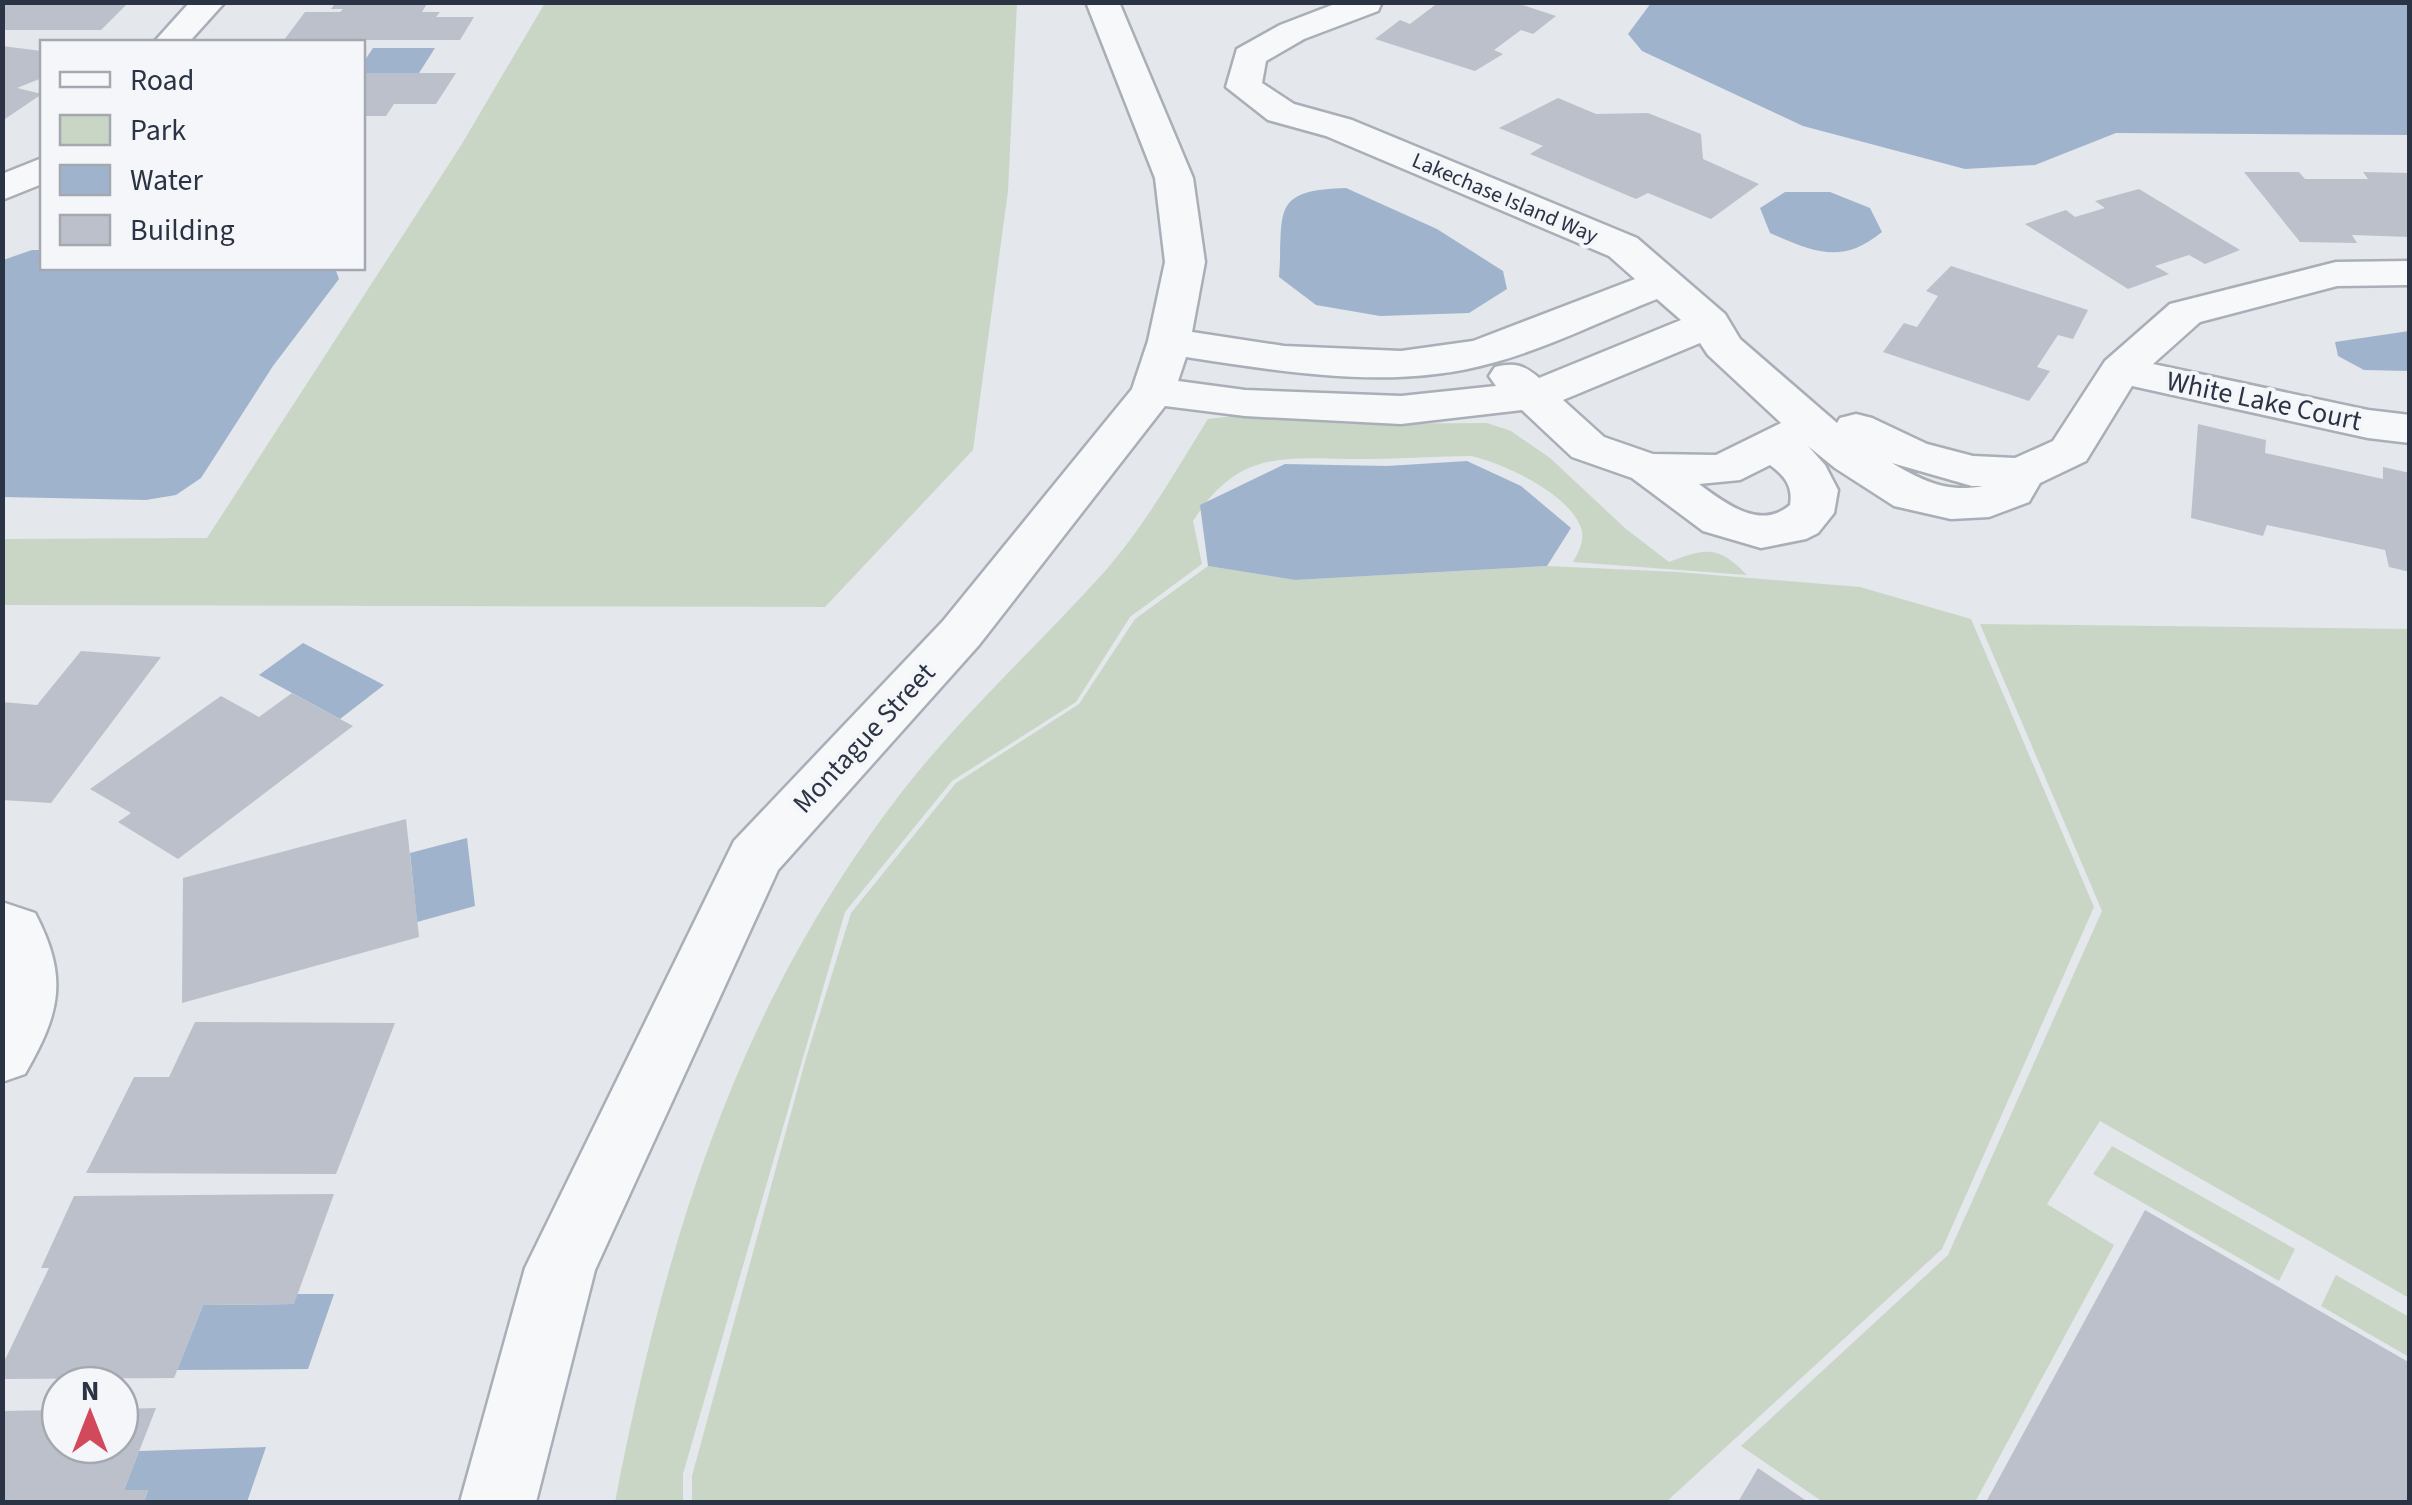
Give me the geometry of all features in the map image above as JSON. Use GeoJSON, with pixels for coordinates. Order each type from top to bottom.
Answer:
{"type":"FeatureCollection","features":[{"type":"Feature","properties":{"kind":"street"},"geometry":{"type":"LineString","coordinates":[[174,40],[209,2]]}},
{"type":"Feature","properties":{"kind":"street","name":"Montague Street"},"geometry":{"type":"LineString","coordinates":[[498,1502],[560,1268],[754,857],[961,633],[1161,366],[1185,262],[1174,178],[1102,2]]}},
{"type":"Feature","properties":{"kind":"street","name":"Lakechase Island Way"},"geometry":{"type":"LineString","coordinates":[[1339,128],[1306,99],[1299,75],[1316,37],[1368,3]]}},
{"type":"Feature","properties":{"kind":"street","name":"Lakechase Island Way"},"geometry":{"type":"LineString","coordinates":[[1368,3],[1292,32],[1249,56],[1244,87],[1280,112],[1339,128],[1623,247],[1710,323],[1723,346],[1810,430]]}},
{"type":"Feature","properties":{"kind":"street"},"geometry":{"type":"LineString","coordinates":[[2,189],[40,171]]}},
{"type":"Feature","properties":{"kind":"street"},"geometry":{"type":"LineString","coordinates":[[1810,430],[1911,495],[1950,504],[1989,502],[2012,491],[2022,473],[2070,451],[2120,370],[2185,312],[2336,274],[2410,272]]}},
{"type":"Feature","properties":{"kind":"street"},"geometry":{"type":"LineString","coordinates":[[1161,366],[1284,359],[1400,364],[1481,353],[1663,282]]}},
{"type":"Feature","properties":{"kind":"street"},"geometry":{"type":"LineString","coordinates":[[1161,366],[1245,403],[1400,410],[1536,395],[1710,323]]}},
{"type":"Feature","properties":{"kind":"street"},"geometry":{"type":"LineString","coordinates":[[1481,353],[1536,395],[1588,447],[1649,468],[1723,470],[1810,430]]}},
{"type":"Feature","properties":{"kind":"street","name":"White Lake Court"},"geometry":{"type":"LineString","coordinates":[[2120,370],[2368,424],[2410,428]]}},
{"type":"Feature","properties":{"kind":"street"},"geometry":{"type":"LineString","coordinates":[[1649,468],[1716,520],[1752,532],[1787,531],[1808,518],[1816,499],[1808,475],[1810,430]]}},
{"type":"Feature","properties":{"kind":"street"},"geometry":{"type":"LineString","coordinates":[[2,926],[14,930],[28,978],[18,1028],[2,1055]]}},
{"type":"Feature","properties":{"kind":"green space"},"geometry":{"type":"Polygon","coordinates":[[[545,3],[1017,3],[1008,191],[973,450],[825,607],[3,605],[3,539],[207,538],[460,147],[545,3]]]}},
{"type":"Feature","properties":{"kind":"green space"},"geometry":{"type":"Polygon","coordinates":[[[1233,416],[1353,424],[1487,423],[1511,431],[1550,458],[1626,529],[1669,562],[1711,552],[1728,558],[1747,575],[1573,562],[1582,531],[1565,505],[1518,473],[1471,456],[1292,459],[1249,468],[1230,479],[1211,496],[1193,521],[1202,564],[1130,617],[1076,702],[952,781],[845,912],[683,1474],[683,1502],[615,1502],[635,1405],[684,1219],[751,1043],[793,958],[843,875],[901,793],[975,707],[1121,552],[1208,419],[1233,416]]]}},
{"type":"Feature","properties":{"kind":"green space"},"geometry":{"type":"Polygon","coordinates":[[[1208,566],[1295,580],[1547,566],[1677,572],[1860,587],[1971,619],[2094,907],[1942,1249],[1666,1502],[692,1502],[692,1476],[806,1058],[851,913],[956,783],[1079,704],[1135,619],[1208,566]]]}},
{"type":"Feature","properties":{"kind":"green space"},"geometry":{"type":"Polygon","coordinates":[[[1980,624],[2409,629],[2409,1298],[2100,1121],[2047,1204],[2114,1245],[1975,1502],[1823,1502],[1741,1446],[1948,1255],[2102,911],[1980,624]]]}},
{"type":"Feature","properties":{"kind":"green space"},"geometry":{"type":"Polygon","coordinates":[[[2112,1146],[2295,1249],[2279,1281],[2093,1174],[2112,1146]]]}},
{"type":"Feature","properties":{"kind":"green space"},"geometry":{"type":"Polygon","coordinates":[[[2336,1275],[2409,1317],[2409,1357],[2321,1306],[2336,1275]]]}},
{"type":"Feature","properties":{"kind":"water"},"geometry":{"type":"Polygon","coordinates":[[[1651,3],[2409,3],[2409,135],[2116,133],[2035,165],[1965,169],[1803,126],[1642,51],[1628,34],[1651,3]]]}},
{"type":"Feature","properties":{"kind":"water"},"geometry":{"type":"Polygon","coordinates":[[[373,48],[435,48],[419,73],[365,73],[365,60],[373,48]]]}},
{"type":"Feature","properties":{"kind":"water"},"geometry":{"type":"Polygon","coordinates":[[[1346,188],[1437,229],[1503,271],[1507,289],[1469,313],[1380,316],[1316,305],[1279,277],[1282,221],[1292,200],[1321,190],[1346,188]]]}},
{"type":"Feature","properties":{"kind":"water"},"geometry":{"type":"Polygon","coordinates":[[[1785,192],[1830,192],[1870,208],[1882,232],[1854,249],[1841,252],[1814,250],[1786,240],[1770,233],[1760,208],[1785,192]]]}},
{"type":"Feature","properties":{"kind":"water"},"geometry":{"type":"Polygon","coordinates":[[[40,250],[40,270],[336,270],[339,279],[273,366],[201,478],[176,495],[146,500],[3,497],[3,260],[40,250]]]}},
{"type":"Feature","properties":{"kind":"water"},"geometry":{"type":"Polygon","coordinates":[[[2409,331],[2409,371],[2364,370],[2338,356],[2335,342],[2409,331]]]}},
{"type":"Feature","properties":{"kind":"water"},"geometry":{"type":"Polygon","coordinates":[[[1467,461],[1521,486],[1571,528],[1547,566],[1295,580],[1208,566],[1200,505],[1285,464],[1387,466],[1467,461]]]}},
{"type":"Feature","properties":{"kind":"water"},"geometry":{"type":"Polygon","coordinates":[[[303,643],[384,685],[340,719],[259,675],[303,643]]]}},
{"type":"Feature","properties":{"kind":"water"},"geometry":{"type":"Polygon","coordinates":[[[467,838],[475,906],[417,922],[410,853],[467,838]]]}},
{"type":"Feature","properties":{"kind":"water"},"geometry":{"type":"Polygon","coordinates":[[[297,1294],[334,1294],[308,1369],[177,1370],[203,1305],[293,1304],[297,1294]]]}},
{"type":"Feature","properties":{"kind":"water"},"geometry":{"type":"Polygon","coordinates":[[[266,1447],[247,1502],[144,1502],[148,1490],[124,1490],[134,1465],[140,1465],[140,1451],[266,1447]]]}},
{"type":"Feature","properties":{"kind":"building"},"geometry":{"type":"Polygon","coordinates":[[[2,2],[127,4],[101,30],[2,30],[2,2]]]}},
{"type":"Feature","properties":{"kind":"building"},"geometry":{"type":"Polygon","coordinates":[[[336,2],[428,2],[422,12],[440,12],[436,17],[474,17],[460,40],[284,40],[305,12],[340,12],[343,9],[331,9],[336,2]]]}},
{"type":"Feature","properties":{"kind":"building"},"geometry":{"type":"Polygon","coordinates":[[[1439,2],[1513,2],[1556,16],[1533,34],[1521,30],[1494,50],[1503,54],[1475,71],[1375,39],[1400,20],[1410,24],[1439,2]]]}},
{"type":"Feature","properties":{"kind":"building"},"geometry":{"type":"Polygon","coordinates":[[[2,46],[40,51],[40,79],[17,88],[40,95],[2,121],[2,46]]]}},
{"type":"Feature","properties":{"kind":"building"},"geometry":{"type":"Polygon","coordinates":[[[365,73],[456,73],[436,104],[394,104],[386,116],[365,116],[365,73]]]}},
{"type":"Feature","properties":{"kind":"building"},"geometry":{"type":"Polygon","coordinates":[[[1558,98],[1596,114],[1648,113],[1701,134],[1703,159],[1759,184],[1711,219],[1648,193],[1636,199],[1530,154],[1543,146],[1499,128],[1558,98]]]}},
{"type":"Feature","properties":{"kind":"building"},"geometry":{"type":"Polygon","coordinates":[[[2244,172],[2299,172],[2305,179],[2368,179],[2363,172],[2410,173],[2410,237],[2352,235],[2357,243],[2300,242],[2244,172]]]}},
{"type":"Feature","properties":{"kind":"building"},"geometry":{"type":"Polygon","coordinates":[[[2139,189],[2240,250],[2205,264],[2189,255],[2155,266],[2169,274],[2128,289],[2025,224],[2066,210],[2075,217],[2105,208],[2095,201],[2139,189]]]}},
{"type":"Feature","properties":{"kind":"building"},"geometry":{"type":"Polygon","coordinates":[[[1951,266],[2088,310],[2073,339],[2058,335],[2037,367],[2050,371],[2029,401],[1883,352],[1904,323],[1917,327],[1938,296],[1926,291],[1951,266]]]}},
{"type":"Feature","properties":{"kind":"building"},"geometry":{"type":"Polygon","coordinates":[[[2198,424],[2266,440],[2265,453],[2383,479],[2383,467],[2410,473],[2410,572],[2389,567],[2385,550],[2267,525],[2263,536],[2191,518],[2198,424]]]}},
{"type":"Feature","properties":{"kind":"building"},"geometry":{"type":"Polygon","coordinates":[[[81,651],[161,657],[51,803],[2,800],[2,702],[37,705],[81,651]]]}},
{"type":"Feature","properties":{"kind":"building"},"geometry":{"type":"Polygon","coordinates":[[[292,693],[353,726],[178,859],[118,822],[131,813],[90,789],[221,696],[259,717],[292,693]]]}},
{"type":"Feature","properties":{"kind":"building"},"geometry":{"type":"Polygon","coordinates":[[[406,819],[419,937],[182,1003],[183,878],[406,819]]]}},
{"type":"Feature","properties":{"kind":"building"},"geometry":{"type":"Polygon","coordinates":[[[195,1022],[395,1023],[336,1174],[86,1173],[134,1077],[169,1077],[195,1022]]]}},
{"type":"Feature","properties":{"kind":"building"},"geometry":{"type":"Polygon","coordinates":[[[334,1194],[294,1304],[203,1305],[174,1378],[140,1378],[140,1365],[40,1365],[40,1379],[2,1379],[2,1366],[49,1268],[41,1268],[74,1196],[334,1194]]]}},
{"type":"Feature","properties":{"kind":"building"},"geometry":{"type":"Polygon","coordinates":[[[2145,1210],[2410,1363],[2410,1502],[1986,1502],[2145,1210]]]}},
{"type":"Feature","properties":{"kind":"building"},"geometry":{"type":"Polygon","coordinates":[[[140,1408],[156,1408],[140,1449],[140,1408]]]}},
{"type":"Feature","properties":{"kind":"building"},"geometry":{"type":"Polygon","coordinates":[[[40,1410],[40,1465],[134,1465],[124,1490],[148,1490],[144,1502],[2,1502],[2,1411],[40,1410]]]}},
{"type":"Feature","properties":{"kind":"building"},"geometry":{"type":"Polygon","coordinates":[[[1758,1468],[1808,1502],[1738,1502],[1758,1468]]]}}]}
